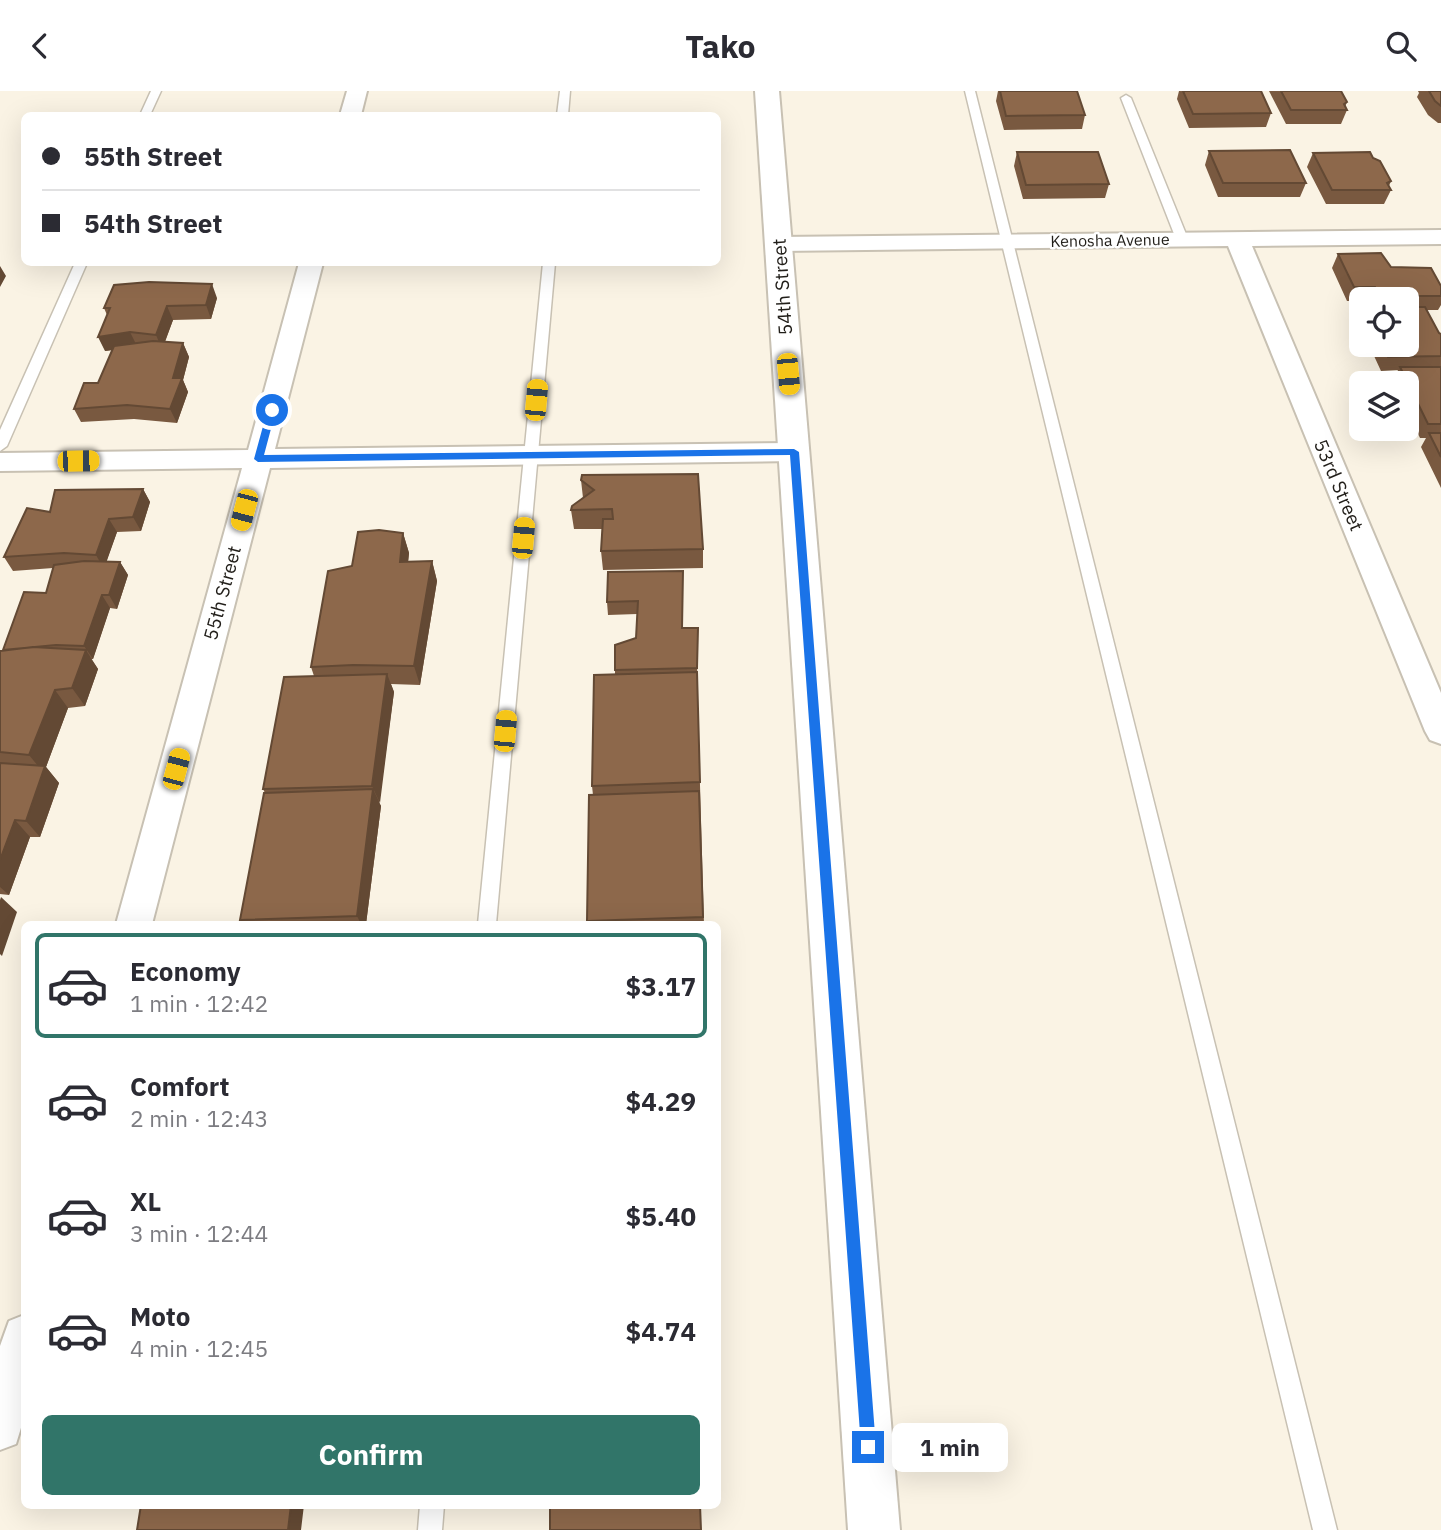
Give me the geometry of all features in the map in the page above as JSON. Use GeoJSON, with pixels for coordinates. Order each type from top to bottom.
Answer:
{"type":"FeatureCollection","features":[{"type":"Feature","properties":{"kind":"street"},"geometry":{"type":"LineString","coordinates":[[352,112],[357,91]]}},
{"type":"Feature","properties":{"kind":"street","name":"54th Street"},"geometry":{"type":"LineString","coordinates":[[768,91],[874,1530]]}},
{"type":"Feature","properties":{"kind":"street","name":"Kenosha Avenue"},"geometry":{"type":"LineString","coordinates":[[779,244],[1441,237]]}},
{"type":"Feature","properties":{"kind":"street","name":"53rd Street"},"geometry":{"type":"LineString","coordinates":[[1237,239],[1441,731]]}},
{"type":"Feature","properties":{"kind":"street","name":"55th Street"},"geometry":{"type":"LineString","coordinates":[[135,921],[310,266]]}},
{"type":"Feature","properties":{"kind":"street"},"geometry":{"type":"LineString","coordinates":[[0,462],[794,452]]}},
{"type":"Feature","properties":{"kind":"street"},"geometry":{"type":"LineString","coordinates":[[0,1428],[21,1348]]}},
{"type":"Feature","properties":{"kind":"lane"},"geometry":{"type":"LineString","coordinates":[[146,112],[156,91]]}},
{"type":"Feature","properties":{"kind":"lane"},"geometry":{"type":"LineString","coordinates":[[563,112],[565,91]]}},
{"type":"Feature","properties":{"kind":"lane"},"geometry":{"type":"LineString","coordinates":[[970,91],[1325,1530]]}},
{"type":"Feature","properties":{"kind":"lane"},"geometry":{"type":"LineString","coordinates":[[1126,98],[1182,239]]}},
{"type":"Feature","properties":{"kind":"lane"},"geometry":{"type":"LineString","coordinates":[[0,446],[80,266]]}},
{"type":"Feature","properties":{"kind":"lane"},"geometry":{"type":"LineString","coordinates":[[487,921],[549,266]]}},
{"type":"Feature","properties":{"kind":"lane"},"geometry":{"type":"LineString","coordinates":[[430,1530],[432,1509]]}},
{"type":"Feature","properties":{"kind":"building"},"geometry":{"type":"Polygon","coordinates":[[[1000,91],[1077,91],[1085,115],[1006,116],[1000,91]]]}},
{"type":"Feature","properties":{"kind":"building"},"geometry":{"type":"Polygon","coordinates":[[[1183,91],[1261,91],[1271,113],[1193,114],[1183,91]]]}},
{"type":"Feature","properties":{"kind":"building"},"geometry":{"type":"Polygon","coordinates":[[[1281,91],[1341,91],[1347,102],[1344,104],[1347,110],[1291,110],[1281,91]]]}},
{"type":"Feature","properties":{"kind":"building"},"geometry":{"type":"Polygon","coordinates":[[[1429,91],[1441,91],[1441,106],[1435,101],[1429,91]]]}},
{"type":"Feature","properties":{"kind":"building"},"geometry":{"type":"Polygon","coordinates":[[[1290,150],[1306,183],[1223,183],[1209,151],[1290,150]]]}},
{"type":"Feature","properties":{"kind":"building"},"geometry":{"type":"Polygon","coordinates":[[[1017,152],[1098,152],[1109,184],[1026,185],[1017,152]]]}},
{"type":"Feature","properties":{"kind":"building"},"geometry":{"type":"Polygon","coordinates":[[[1370,152],[1373,158],[1380,161],[1391,181],[1387,183],[1391,190],[1332,190],[1313,153],[1370,152]]]}},
{"type":"Feature","properties":{"kind":"building"},"geometry":{"type":"Polygon","coordinates":[[[1381,253],[1391,267],[1431,268],[1441,286],[1441,296],[1419,296],[1419,287],[1354,287],[1338,254],[1381,253]]]}},
{"type":"Feature","properties":{"kind":"building"},"geometry":{"type":"Polygon","coordinates":[[[149,282],[212,284],[206,305],[167,306],[156,335],[130,332],[98,337],[110,308],[104,308],[114,285],[149,282]]]}},
{"type":"Feature","properties":{"kind":"building"},"geometry":{"type":"Polygon","coordinates":[[[1419,307],[1425,307],[1441,334],[1441,356],[1419,356],[1419,307]]]}},
{"type":"Feature","properties":{"kind":"building"},"geometry":{"type":"Polygon","coordinates":[[[153,341],[183,343],[173,378],[182,378],[170,409],[127,405],[74,409],[84,383],[98,383],[114,346],[153,341]]]}},
{"type":"Feature","properties":{"kind":"building"},"geometry":{"type":"Polygon","coordinates":[[[1400,367],[1441,367],[1441,424],[1428,424],[1419,406],[1419,371],[1402,371],[1400,367]]]}},
{"type":"Feature","properties":{"kind":"building"},"geometry":{"type":"Polygon","coordinates":[[[1429,433],[1441,433],[1441,457],[1429,433]]]}},
{"type":"Feature","properties":{"kind":"building"},"geometry":{"type":"Polygon","coordinates":[[[698,474],[703,549],[601,551],[603,519],[613,519],[612,509],[571,510],[572,506],[594,490],[581,480],[582,475],[698,474]]]}},
{"type":"Feature","properties":{"kind":"building"},"geometry":{"type":"Polygon","coordinates":[[[143,489],[133,517],[109,519],[96,555],[64,553],[4,557],[27,508],[50,512],[55,490],[143,489]]]}},
{"type":"Feature","properties":{"kind":"building"},"geometry":{"type":"Polygon","coordinates":[[[379,530],[403,533],[400,562],[432,561],[414,666],[311,667],[328,571],[352,566],[358,532],[379,530]]]}},
{"type":"Feature","properties":{"kind":"building"},"geometry":{"type":"Polygon","coordinates":[[[84,561],[120,562],[109,595],[102,595],[84,646],[56,645],[3,650],[24,592],[46,593],[54,565],[84,561]]]}},
{"type":"Feature","properties":{"kind":"building"},"geometry":{"type":"Polygon","coordinates":[[[683,571],[682,628],[698,628],[697,668],[615,670],[615,645],[636,638],[638,601],[607,602],[608,572],[683,571]]]}},
{"type":"Feature","properties":{"kind":"building"},"geometry":{"type":"Polygon","coordinates":[[[33,647],[86,650],[72,688],[55,690],[29,755],[0,752],[0,651],[33,647]]]}},
{"type":"Feature","properties":{"kind":"building"},"geometry":{"type":"Polygon","coordinates":[[[697,672],[700,782],[592,786],[594,675],[697,672]]]}},
{"type":"Feature","properties":{"kind":"building"},"geometry":{"type":"Polygon","coordinates":[[[387,674],[372,786],[263,789],[284,677],[387,674]]]}},
{"type":"Feature","properties":{"kind":"building"},"geometry":{"type":"Polygon","coordinates":[[[0,763],[45,766],[26,821],[15,820],[0,860],[0,763]]]}},
{"type":"Feature","properties":{"kind":"building"},"geometry":{"type":"Polygon","coordinates":[[[373,789],[357,916],[240,920],[264,793],[373,789]]]}},
{"type":"Feature","properties":{"kind":"building"},"geometry":{"type":"Polygon","coordinates":[[[699,791],[703,917],[587,921],[589,795],[699,791]]]}},
{"type":"Feature","properties":{"kind":"building"},"geometry":{"type":"Polygon","coordinates":[[[140,1509],[291,1509],[288,1530],[137,1530],[140,1509]]]}},
{"type":"Feature","properties":{"kind":"building"},"geometry":{"type":"Polygon","coordinates":[[[550,1509],[700,1509],[701,1530],[550,1530],[550,1509]]]}},
{"type":"Feature","properties":{"kind":"route"},"geometry":{"type":"LineString","coordinates":[[272,410],[258,459],[794,452],[868,1447]]}}]}
